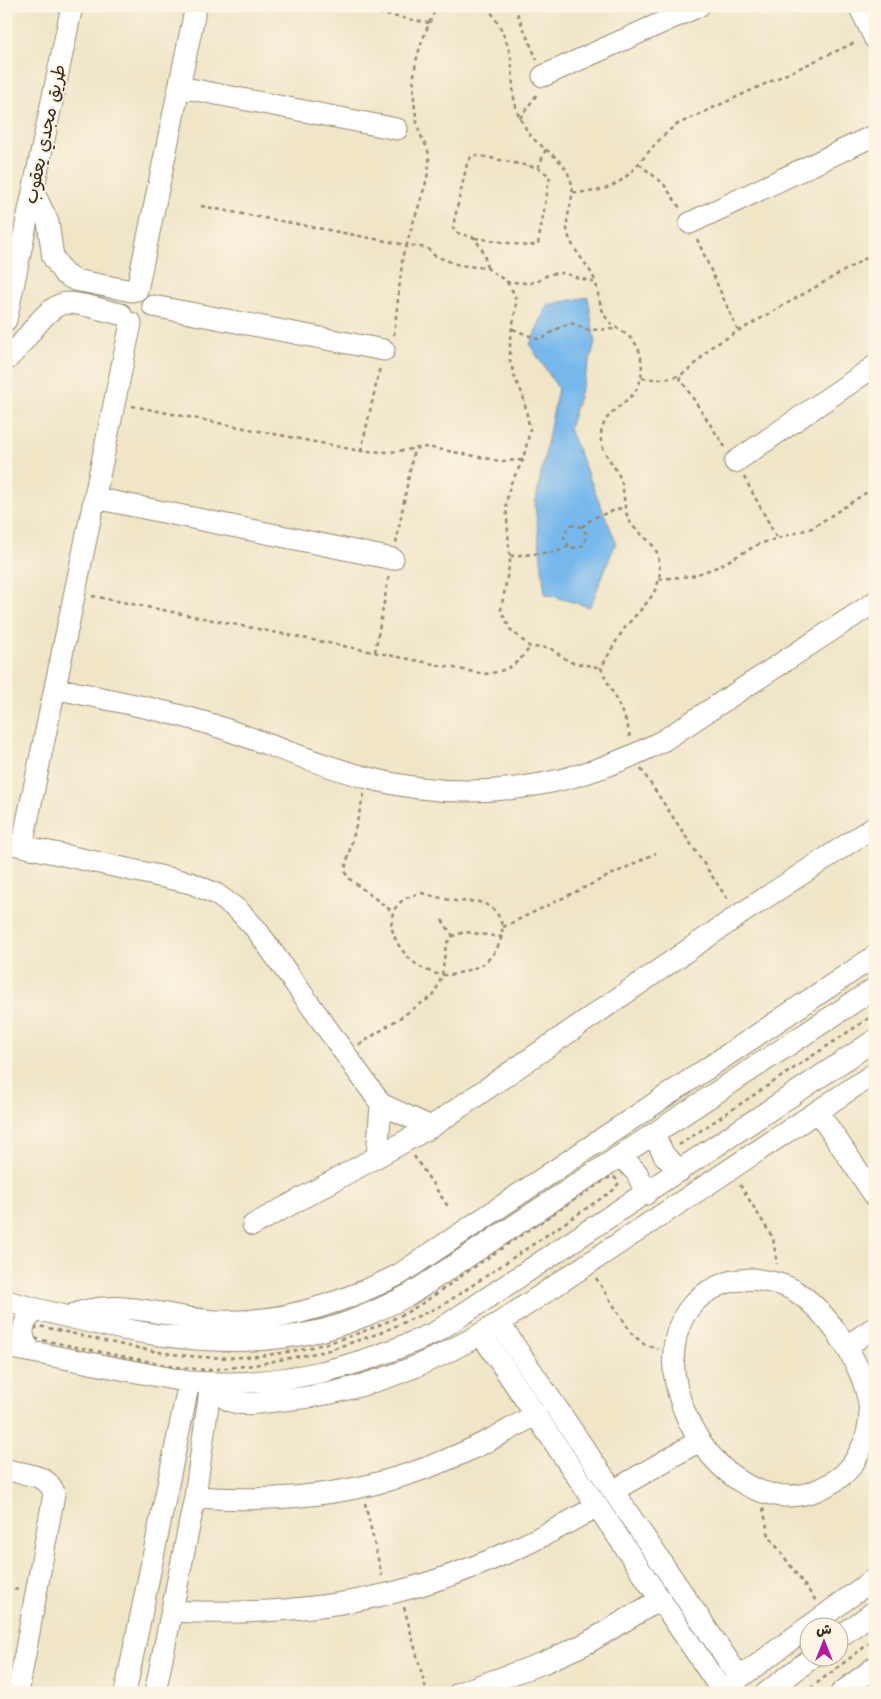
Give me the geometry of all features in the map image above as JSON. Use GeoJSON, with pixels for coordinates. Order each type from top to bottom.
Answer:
{"type":"FeatureCollection","features":[{"type":"Feature","properties":{"kind":"street","name":"طريق مجدي يعقوب"},"geometry":{"type":"LineString","coordinates":[[6,320],[72,6]]}},
{"type":"Feature","properties":{"kind":"street"},"geometry":{"type":"LineString","coordinates":[[196,6],[180,87],[134,290],[121,300],[126,318],[115,402],[55,688],[12,843],[166,876],[192,883],[216,894],[238,910],[256,929],[381,1104],[431,1127]]}},
{"type":"Feature","properties":{"kind":"street"},"geometry":{"type":"LineString","coordinates":[[543,76],[699,6]]}},
{"type":"Feature","properties":{"kind":"street"},"geometry":{"type":"LineString","coordinates":[[859,6],[873,37]]}},
{"type":"Feature","properties":{"kind":"street"},"geometry":{"type":"LineString","coordinates":[[180,87],[397,130]]}},
{"type":"Feature","properties":{"kind":"street"},"geometry":{"type":"LineString","coordinates":[[690,223],[875,135]]}},
{"type":"Feature","properties":{"kind":"street"},"geometry":{"type":"LineString","coordinates":[[33,190],[48,222],[53,256],[64,274],[76,280],[134,290],[149,297],[153,306],[149,318],[138,324],[126,318],[69,303],[58,304]]}},
{"type":"Feature","properties":{"kind":"street"},"geometry":{"type":"LineString","coordinates":[[6,360],[23,344],[43,318],[58,304],[64,274]]}},
{"type":"Feature","properties":{"kind":"street"},"geometry":{"type":"LineString","coordinates":[[153,306],[384,350]]}},
{"type":"Feature","properties":{"kind":"street"},"geometry":{"type":"LineString","coordinates":[[735,462],[875,366]]}},
{"type":"Feature","properties":{"kind":"street"},"geometry":{"type":"LineString","coordinates":[[95,498],[393,559]]}},
{"type":"Feature","properties":{"kind":"street"},"geometry":{"type":"LineString","coordinates":[[55,688],[207,723],[369,778],[435,790],[503,790],[569,779],[633,757],[664,740],[875,602]]}},
{"type":"Feature","properties":{"kind":"street"},"geometry":{"type":"LineString","coordinates":[[253,1226],[431,1127],[739,915],[875,826]]}},
{"type":"Feature","properties":{"kind":"street"},"geometry":{"type":"LineString","coordinates":[[68,1316],[87,1309],[107,1306],[217,1321],[262,1319],[320,1307],[369,1290],[400,1274],[875,956]]}},
{"type":"Feature","properties":{"kind":"street"},"geometry":{"type":"LineString","coordinates":[[6,1301],[39,1310],[154,1334],[206,1341],[259,1341],[311,1333],[361,1318],[409,1295],[875,988]]}},
{"type":"Feature","properties":{"kind":"street"},"geometry":{"type":"LineString","coordinates":[[6,1347],[30,1350],[189,1382],[211,1383],[258,1382],[304,1377],[358,1364],[394,1352],[436,1332],[551,1258],[875,1040]]}},
{"type":"Feature","properties":{"kind":"street"},"geometry":{"type":"LineString","coordinates":[[211,1383],[222,1396],[235,1403],[303,1399],[349,1389],[394,1375],[438,1357],[490,1328],[567,1278],[875,1073]]}},
{"type":"Feature","properties":{"kind":"street"},"geometry":{"type":"LineString","coordinates":[[377,1157],[381,1104]]}},
{"type":"Feature","properties":{"kind":"street"},"geometry":{"type":"LineString","coordinates":[[818,1112],[874,1192]]}},
{"type":"Feature","properties":{"kind":"street"},"geometry":{"type":"LineString","coordinates":[[745,1127],[760,1148]]}},
{"type":"Feature","properties":{"kind":"street"},"geometry":{"type":"LineString","coordinates":[[654,1135],[664,1155],[680,1171]]}},
{"type":"Feature","properties":{"kind":"street"},"geometry":{"type":"LineString","coordinates":[[621,1156],[637,1173],[646,1194]]}},
{"type":"Feature","properties":{"kind":"street"},"geometry":{"type":"LineString","coordinates":[[551,1258],[567,1278]]}},
{"type":"Feature","properties":{"kind":"street"},"geometry":{"type":"LineString","coordinates":[[752,1279],[774,1282],[795,1291],[833,1325],[847,1346],[859,1370],[866,1396],[870,1423],[863,1448],[849,1469],[829,1485],[805,1494],[779,1495],[754,1488],[733,1476],[714,1460],[699,1441],[687,1420],[678,1397],[673,1348],[684,1320],[692,1307],[709,1292],[737,1281],[752,1279]]}},
{"type":"Feature","properties":{"kind":"street"},"geometry":{"type":"LineString","coordinates":[[30,1350],[22,1336],[23,1327],[26,1320],[39,1310]]}},
{"type":"Feature","properties":{"kind":"street"},"geometry":{"type":"LineString","coordinates":[[847,1346],[875,1327]]}},
{"type":"Feature","properties":{"kind":"street"},"geometry":{"type":"LineString","coordinates":[[490,1328],[536,1414],[720,1692],[798,1635]]}},
{"type":"Feature","properties":{"kind":"street"},"geometry":{"type":"LineString","coordinates":[[490,1328],[613,1491],[740,1678]]}},
{"type":"Feature","properties":{"kind":"street"},"geometry":{"type":"LineString","coordinates":[[125,1693],[189,1382]]}},
{"type":"Feature","properties":{"kind":"street"},"geometry":{"type":"LineString","coordinates":[[155,1693],[195,1496],[211,1383]]}},
{"type":"Feature","properties":{"kind":"street"},"geometry":{"type":"LineString","coordinates":[[195,1496],[277,1499],[361,1488],[394,1479],[460,1455],[504,1433],[536,1414]]}},
{"type":"Feature","properties":{"kind":"street"},"geometry":{"type":"LineString","coordinates":[[613,1491],[699,1441]]}},
{"type":"Feature","properties":{"kind":"street"},"geometry":{"type":"LineString","coordinates":[[6,1470],[42,1478],[50,1485],[54,1494],[18,1693]]}},
{"type":"Feature","properties":{"kind":"street"},"geometry":{"type":"LineString","coordinates":[[172,1611],[275,1612],[324,1607],[393,1593],[468,1571],[513,1552],[598,1506]]}},
{"type":"Feature","properties":{"kind":"street"},"geometry":{"type":"LineString","coordinates":[[824,1616],[875,1578]]}},
{"type":"Feature","properties":{"kind":"street"},"geometry":{"type":"LineString","coordinates":[[846,1599],[869,1615],[848,1631]]}},
{"type":"Feature","properties":{"kind":"street"},"geometry":{"type":"LineString","coordinates":[[459,1693],[543,1663],[587,1643],[660,1600]]}},
{"type":"Feature","properties":{"kind":"street"},"geometry":{"type":"LineString","coordinates":[[766,1693],[801,1666]]}},
{"type":"Feature","properties":{"kind":"street"},"geometry":{"type":"LineString","coordinates":[[841,1693],[875,1667]]}},
{"type":"Feature","properties":{"kind":"path"},"geometry":{"type":"LineString","coordinates":[[339,6],[429,23]]}},
{"type":"Feature","properties":{"kind":"path"},"geometry":{"type":"LineString","coordinates":[[361,451],[384,350],[394,335],[403,254],[425,185],[429,156],[419,133],[412,96],[415,58],[437,6]]}},
{"type":"Feature","properties":{"kind":"path"},"geometry":{"type":"LineString","coordinates":[[514,6],[543,76],[537,95],[520,118]]}},
{"type":"Feature","properties":{"kind":"path"},"geometry":{"type":"LineString","coordinates":[[489,7],[501,30],[510,55],[516,106],[520,118],[535,141],[558,157],[566,169],[573,192],[567,223],[568,234],[574,249],[586,261],[596,283],[599,300],[608,319],[634,340],[641,356],[642,378],[632,398],[609,414],[601,434],[604,451],[621,479],[625,495],[624,507],[630,522],[657,553],[659,579],[654,595],[622,631],[601,668]]}},
{"type":"Feature","properties":{"kind":"path"},"geometry":{"type":"LineString","coordinates":[[573,192],[591,193],[615,186],[639,164],[658,138],[676,125],[873,37]]}},
{"type":"Feature","properties":{"kind":"path"},"geometry":{"type":"LineString","coordinates":[[538,168],[546,149]]}},
{"type":"Feature","properties":{"kind":"path"},"geometry":{"type":"LineString","coordinates":[[476,155],[538,168],[550,176],[538,244],[528,246],[475,238],[454,232],[453,226],[467,164],[471,157],[476,155]]}},
{"type":"Feature","properties":{"kind":"path"},"geometry":{"type":"LineString","coordinates":[[639,164],[663,183],[690,223],[738,331]]}},
{"type":"Feature","properties":{"kind":"path"},"geometry":{"type":"LineString","coordinates":[[201,206],[427,248],[435,256],[459,265],[487,268],[506,282],[515,295],[516,308],[510,338],[510,360],[515,379],[524,395],[530,430],[524,460],[510,485],[506,504],[510,556],[501,610],[510,629],[530,646],[550,648],[570,662],[601,668]]}},
{"type":"Feature","properties":{"kind":"path"},"geometry":{"type":"LineString","coordinates":[[475,238],[484,253],[487,268]]}},
{"type":"Feature","properties":{"kind":"path"},"geometry":{"type":"LineString","coordinates":[[642,378],[660,380],[679,377],[694,366],[711,347],[875,253]]}},
{"type":"Feature","properties":{"kind":"path"},"geometry":{"type":"LineString","coordinates":[[506,282],[537,282],[549,274],[563,273],[596,283]]}},
{"type":"Feature","properties":{"kind":"path"},"geometry":{"type":"LineString","coordinates":[[513,329],[536,339],[552,334],[560,327],[571,323],[588,330],[613,329],[617,326]]}},
{"type":"Feature","properties":{"kind":"path"},"geometry":{"type":"LineString","coordinates":[[679,377],[735,462],[777,538]]}},
{"type":"Feature","properties":{"kind":"path"},"geometry":{"type":"LineString","coordinates":[[115,402],[361,451],[390,452],[427,447],[500,461],[524,460]]}},
{"type":"Feature","properties":{"kind":"path"},"geometry":{"type":"LineString","coordinates":[[659,579],[692,576],[717,566],[746,549],[812,528],[875,487]]}},
{"type":"Feature","properties":{"kind":"path"},"geometry":{"type":"LineString","coordinates":[[582,527],[593,518],[624,507]]}},
{"type":"Feature","properties":{"kind":"path"},"geometry":{"type":"LineString","coordinates":[[510,556],[557,552],[569,546],[579,547],[584,545],[587,535],[582,527],[572,525],[565,532],[564,537],[569,546]]}},
{"type":"Feature","properties":{"kind":"path"},"geometry":{"type":"LineString","coordinates":[[75,592],[484,674],[498,673],[511,667],[522,658],[530,646]]}},
{"type":"Feature","properties":{"kind":"path"},"geometry":{"type":"LineString","coordinates":[[601,668],[627,723],[633,757],[739,915]]}},
{"type":"Feature","properties":{"kind":"path"},"geometry":{"type":"LineString","coordinates":[[369,778],[345,869],[347,876],[393,912]]}},
{"type":"Feature","properties":{"kind":"path"},"geometry":{"type":"LineString","coordinates":[[503,927],[656,853]]}},
{"type":"Feature","properties":{"kind":"path"},"geometry":{"type":"LineString","coordinates":[[422,893],[456,901],[485,904],[498,913],[503,927],[503,937],[494,952],[482,964],[471,970],[442,976],[411,961],[403,953],[395,940],[391,925],[393,912],[401,900],[422,893]]}},
{"type":"Feature","properties":{"kind":"path"},"geometry":{"type":"LineString","coordinates":[[442,920],[453,936]]}},
{"type":"Feature","properties":{"kind":"path"},"geometry":{"type":"LineString","coordinates":[[346,1054],[434,995],[442,976],[446,944],[453,936],[464,932],[503,937]]}},
{"type":"Feature","properties":{"kind":"path"},"geometry":{"type":"LineString","coordinates":[[405,1143],[449,1208]]}},
{"type":"Feature","properties":{"kind":"path"},"geometry":{"type":"LineString","coordinates":[[730,1168],[773,1238],[777,1267],[774,1282]]}},
{"type":"Feature","properties":{"kind":"path"},"geometry":{"type":"LineString","coordinates":[[587,1264],[632,1334],[644,1344],[658,1350],[673,1348]]}},
{"type":"Feature","properties":{"kind":"path"},"geometry":{"type":"LineString","coordinates":[[343,1324],[358,1364]]}},
{"type":"Feature","properties":{"kind":"path"},"geometry":{"type":"LineString","coordinates":[[227,1357],[227,1369]]}},
{"type":"Feature","properties":{"kind":"path"},"geometry":{"type":"LineString","coordinates":[[361,1488],[393,1593],[427,1693]]}},
{"type":"Feature","properties":{"kind":"path"},"geometry":{"type":"LineString","coordinates":[[765,1491],[764,1514],[769,1536],[811,1616]]}},
{"type":"Feature","properties":{"kind":"path"},"geometry":{"type":"LineString","coordinates":[[804,1693],[875,1639]]}},
{"type":"Feature","properties":{"kind":"water"},"geometry":{"type":"Polygon","coordinates":[[[588,297],[595,343],[569,429],[616,542],[590,607],[545,594],[535,505],[558,388],[530,345],[547,305],[588,297]]]}}]}
